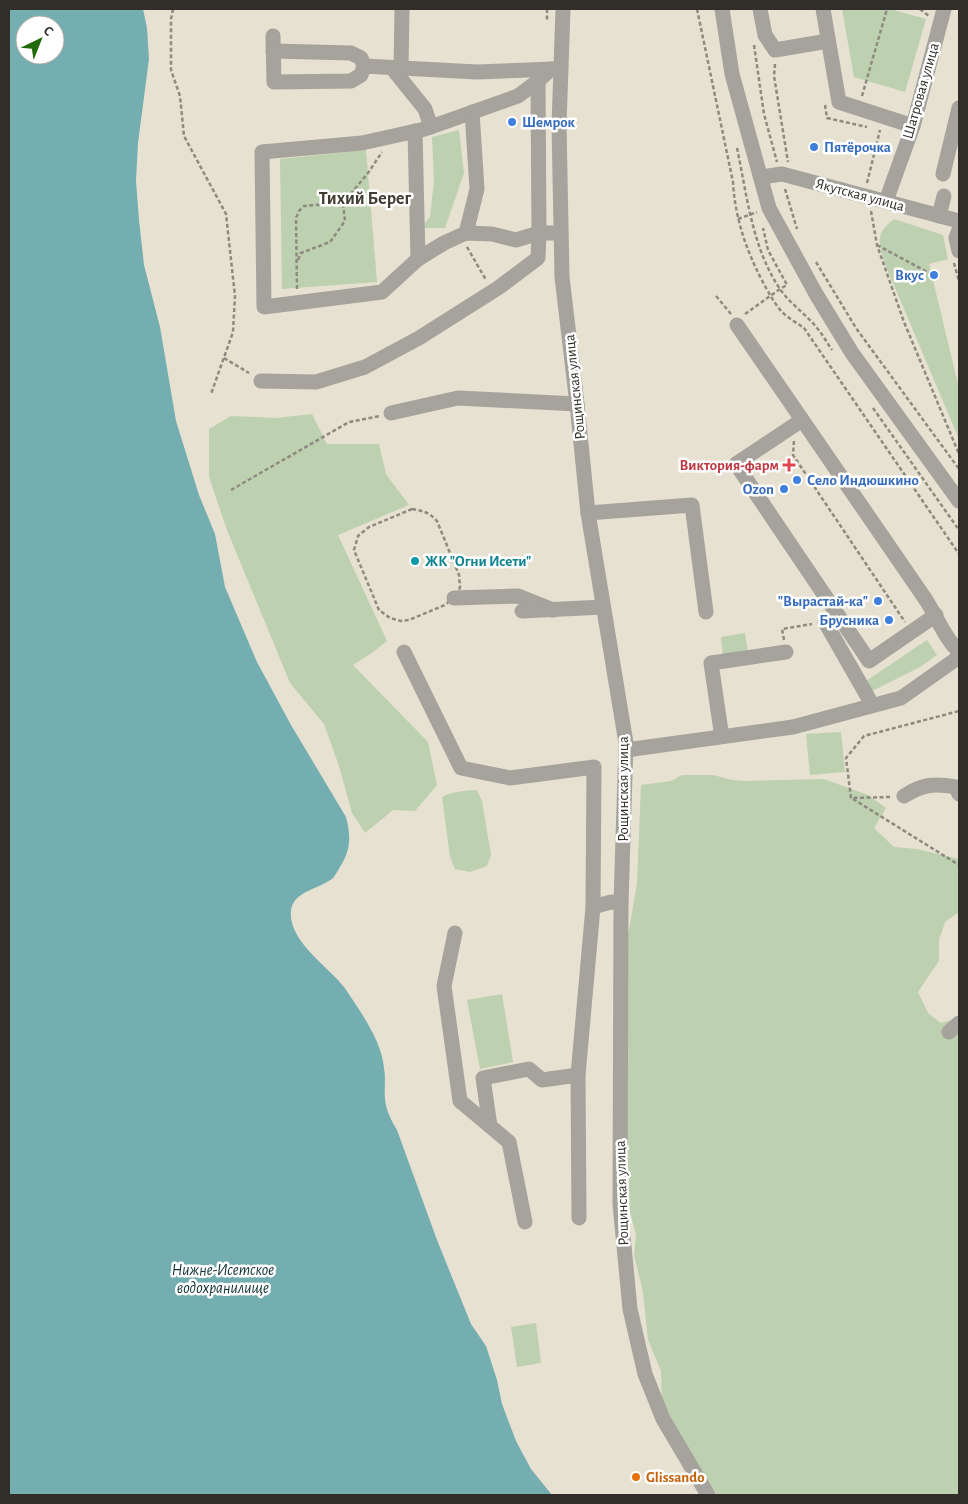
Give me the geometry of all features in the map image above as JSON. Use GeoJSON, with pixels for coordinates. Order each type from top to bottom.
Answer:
{"type":"FeatureCollection","features":[{"type":"Feature","properties":{"kind":"street"},"geometry":{"type":"LineString","coordinates":[[402,9],[397,68],[425,109],[431,126]]}},
{"type":"Feature","properties":{"kind":"street","name":"Рощинская улица"},"geometry":{"type":"LineString","coordinates":[[562,9],[556,69],[562,277],[588,514],[626,750],[621,903],[620,1204],[630,1309],[646,1374],[663,1419],[708,1495]]}},
{"type":"Feature","properties":{"kind":"street"},"geometry":{"type":"LineString","coordinates":[[722,9],[732,74],[769,208],[816,294],[852,353],[959,502]]}},
{"type":"Feature","properties":{"kind":"street"},"geometry":{"type":"LineString","coordinates":[[760,9],[765,35],[775,50],[828,41]]}},
{"type":"Feature","properties":{"kind":"street"},"geometry":{"type":"LineString","coordinates":[[823,9],[839,102],[913,126]]}},
{"type":"Feature","properties":{"kind":"street","name":"Шатровая улица"},"geometry":{"type":"LineString","coordinates":[[875,195],[913,126],[944,9]]}},
{"type":"Feature","properties":{"kind":"street"},"geometry":{"type":"LineString","coordinates":[[273,44],[352,53],[361,58],[364,66],[361,75],[351,81],[274,82],[273,44]]}},
{"type":"Feature","properties":{"kind":"street"},"geometry":{"type":"LineString","coordinates":[[364,66],[478,72],[556,69]]}},
{"type":"Feature","properties":{"kind":"street"},"geometry":{"type":"LineString","coordinates":[[556,69],[518,96],[415,131],[362,143],[262,152],[264,307],[382,292],[418,259],[463,234],[492,234],[516,240],[539,233],[561,233]]}},
{"type":"Feature","properties":{"kind":"street"},"geometry":{"type":"LineString","coordinates":[[261,381],[316,382],[365,367],[419,338],[493,292],[538,258],[538,81]]}},
{"type":"Feature","properties":{"kind":"street"},"geometry":{"type":"LineString","coordinates":[[943,174],[959,108]]}},
{"type":"Feature","properties":{"kind":"street"},"geometry":{"type":"LineString","coordinates":[[463,234],[477,189],[472,112]]}},
{"type":"Feature","properties":{"kind":"street"},"geometry":{"type":"LineString","coordinates":[[415,131],[418,259]]}},
{"type":"Feature","properties":{"kind":"street","name":"Якутская улица"},"geometry":{"type":"LineString","coordinates":[[761,177],[785,170],[959,221]]}},
{"type":"Feature","properties":{"kind":"street"},"geometry":{"type":"LineString","coordinates":[[939,216],[944,196]]}},
{"type":"Feature","properties":{"kind":"street"},"geometry":{"type":"LineString","coordinates":[[959,230],[956,238],[959,251]]}},
{"type":"Feature","properties":{"kind":"street"},"geometry":{"type":"LineString","coordinates":[[736,322],[797,423],[936,615],[949,642],[959,652]]}},
{"type":"Feature","properties":{"kind":"street"},"geometry":{"type":"LineString","coordinates":[[391,413],[458,398],[577,404]]}},
{"type":"Feature","properties":{"kind":"street"},"geometry":{"type":"LineString","coordinates":[[797,423],[736,464],[869,661],[936,615]]}},
{"type":"Feature","properties":{"kind":"street"},"geometry":{"type":"LineString","coordinates":[[588,514],[692,505],[706,612]]}},
{"type":"Feature","properties":{"kind":"street"},"geometry":{"type":"LineString","coordinates":[[454,598],[518,596],[553,610]]}},
{"type":"Feature","properties":{"kind":"street"},"geometry":{"type":"LineString","coordinates":[[522,611],[603,607]]}},
{"type":"Feature","properties":{"kind":"street"},"geometry":{"type":"LineString","coordinates":[[825,622],[869,699]]}},
{"type":"Feature","properties":{"kind":"street"},"geometry":{"type":"LineString","coordinates":[[404,652],[461,768],[510,778],[594,766],[593,907],[578,1075],[579,1218]]}},
{"type":"Feature","properties":{"kind":"street"},"geometry":{"type":"LineString","coordinates":[[721,731],[711,663],[786,652]]}},
{"type":"Feature","properties":{"kind":"street"},"geometry":{"type":"LineString","coordinates":[[626,750],[793,726],[901,698],[959,657]]}},
{"type":"Feature","properties":{"kind":"street"},"geometry":{"type":"LineString","coordinates":[[904,796],[918,787],[941,784],[956,787],[959,794]]}},
{"type":"Feature","properties":{"kind":"street"},"geometry":{"type":"LineString","coordinates":[[593,907],[611,902],[621,903]]}},
{"type":"Feature","properties":{"kind":"street"},"geometry":{"type":"LineString","coordinates":[[455,933],[444,986],[460,1101],[510,1142],[525,1222]]}},
{"type":"Feature","properties":{"kind":"street"},"geometry":{"type":"LineString","coordinates":[[490,1126],[483,1078],[529,1069],[542,1080],[578,1075]]}},
{"type":"Feature","properties":{"kind":"path"},"geometry":{"type":"LineString","coordinates":[[173,9],[171,19],[171,70],[180,96],[184,136],[226,214],[235,296],[233,332],[211,394]]}},
{"type":"Feature","properties":{"kind":"path"},"geometry":{"type":"LineString","coordinates":[[858,109],[887,9]]}},
{"type":"Feature","properties":{"kind":"path"},"geometry":{"type":"LineString","coordinates":[[754,39],[764,114],[785,170]]}},
{"type":"Feature","properties":{"kind":"path"},"geometry":{"type":"LineString","coordinates":[[776,60],[774,76],[785,170],[799,235]]}},
{"type":"Feature","properties":{"kind":"path"},"geometry":{"type":"LineString","coordinates":[[827,118],[871,128]]}},
{"type":"Feature","properties":{"kind":"path"},"geometry":{"type":"LineString","coordinates":[[880,130],[875,195],[870,207],[877,245],[904,322],[959,454]]}},
{"type":"Feature","properties":{"kind":"path"},"geometry":{"type":"LineString","coordinates":[[297,261],[301,253],[330,242],[345,221],[343,204],[368,173],[393,136]]}},
{"type":"Feature","properties":{"kind":"path"},"geometry":{"type":"LineString","coordinates":[[298,288],[296,218],[299,211],[304,206],[343,204]]}},
{"type":"Feature","properties":{"kind":"path"},"geometry":{"type":"LineString","coordinates":[[738,219],[760,212]]}},
{"type":"Feature","properties":{"kind":"path"},"geometry":{"type":"LineString","coordinates":[[716,296],[736,322],[780,289],[788,286],[768,250],[762,221]]}},
{"type":"Feature","properties":{"kind":"path"},"geometry":{"type":"LineString","coordinates":[[463,234],[493,292]]}},
{"type":"Feature","properties":{"kind":"path"},"geometry":{"type":"LineString","coordinates":[[877,245],[931,274]]}},
{"type":"Feature","properties":{"kind":"path"},"geometry":{"type":"LineString","coordinates":[[815,260],[856,328],[959,469]]}},
{"type":"Feature","properties":{"kind":"path"},"geometry":{"type":"LineString","coordinates":[[224,358],[261,381]]}},
{"type":"Feature","properties":{"kind":"path"},"geometry":{"type":"LineString","coordinates":[[231,490],[349,422],[391,413]]}},
{"type":"Feature","properties":{"kind":"path"},"geometry":{"type":"LineString","coordinates":[[797,423],[793,455],[905,622],[916,615],[922,625]]}},
{"type":"Feature","properties":{"kind":"path"},"geometry":{"type":"LineString","coordinates":[[412,509],[430,514],[437,521],[459,575],[460,587],[458,594],[454,598],[445,605],[409,620],[401,621],[390,618],[379,610],[354,550],[358,536],[369,527],[412,509]]}},
{"type":"Feature","properties":{"kind":"path"},"geometry":{"type":"LineString","coordinates":[[786,652],[782,629],[825,622]]}},
{"type":"Feature","properties":{"kind":"path"},"geometry":{"type":"LineString","coordinates":[[851,798],[846,758],[864,736],[959,711]]}},
{"type":"Feature","properties":{"kind":"path"},"geometry":{"type":"LineString","coordinates":[[851,798],[904,796]]}},
{"type":"Feature","properties":{"kind":"path"},"geometry":{"type":"LineString","coordinates":[[851,798],[959,865]]}},
{"type":"Feature","properties":{"kind":"green space"},"geometry":{"type":"Polygon","coordinates":[[[842,9],[890,9],[926,19],[905,92],[854,77],[842,9]]]}},
{"type":"Feature","properties":{"kind":"green space"},"geometry":{"type":"Polygon","coordinates":[[[459,130],[464,173],[445,228],[421,228],[430,217],[434,181],[432,137],[459,130]]]}},
{"type":"Feature","properties":{"kind":"green space"},"geometry":{"type":"Polygon","coordinates":[[[366,150],[377,282],[282,289],[280,159],[366,150]]]}},
{"type":"Feature","properties":{"kind":"green space"},"geometry":{"type":"Polygon","coordinates":[[[894,219],[943,235],[948,259],[929,264],[959,388],[959,439],[885,264],[880,244],[881,234],[894,219]]]}},
{"type":"Feature","properties":{"kind":"green space"},"geometry":{"type":"Polygon","coordinates":[[[312,414],[327,444],[379,444],[386,474],[409,505],[338,535],[387,641],[353,665],[428,742],[437,785],[415,811],[393,810],[365,833],[352,813],[339,766],[324,724],[290,683],[227,530],[209,477],[209,429],[231,416],[276,418],[312,414]]]}},
{"type":"Feature","properties":{"kind":"green space"},"geometry":{"type":"Polygon","coordinates":[[[745,633],[748,652],[723,656],[721,637],[745,633]]]}},
{"type":"Feature","properties":{"kind":"green space"},"geometry":{"type":"Polygon","coordinates":[[[927,640],[937,655],[920,667],[872,691],[866,681],[927,640]]]}},
{"type":"Feature","properties":{"kind":"green space"},"geometry":{"type":"Polygon","coordinates":[[[841,732],[845,772],[810,775],[806,734],[841,732]]]}},
{"type":"Feature","properties":{"kind":"green space"},"geometry":{"type":"Polygon","coordinates":[[[682,775],[713,775],[732,780],[747,781],[824,779],[868,795],[886,808],[874,828],[894,847],[917,849],[959,859],[959,912],[945,922],[939,940],[939,961],[918,992],[928,1013],[941,1023],[959,1018],[959,1495],[717,1495],[662,1404],[661,1371],[648,1340],[643,1292],[634,1255],[636,1235],[629,1208],[623,1101],[622,971],[637,883],[641,785],[671,781],[682,775]]]}},
{"type":"Feature","properties":{"kind":"green space"},"geometry":{"type":"Polygon","coordinates":[[[477,790],[482,801],[491,855],[487,866],[470,872],[455,869],[450,857],[442,797],[454,792],[477,790]]]}},
{"type":"Feature","properties":{"kind":"green space"},"geometry":{"type":"Polygon","coordinates":[[[502,994],[513,1062],[480,1069],[467,1000],[502,994]]]}},
{"type":"Feature","properties":{"kind":"green space"},"geometry":{"type":"Polygon","coordinates":[[[536,1323],[541,1363],[517,1367],[511,1327],[536,1323]]]}},
{"type":"Feature","properties":{"kind":"water","name":"Нижне-Исетское водохранилище"},"geometry":{"type":"Polygon","coordinates":[[[9,9],[143,9],[147,28],[149,59],[138,143],[136,181],[139,220],[144,265],[160,327],[176,421],[199,495],[215,534],[225,587],[257,662],[291,725],[346,817],[349,830],[348,849],[344,861],[335,876],[329,881],[302,894],[297,899],[291,911],[292,922],[302,943],[344,987],[363,1015],[379,1047],[385,1076],[385,1099],[388,1111],[397,1130],[437,1240],[471,1324],[486,1346],[497,1380],[502,1404],[516,1441],[531,1469],[552,1495],[9,1495],[9,9]]]}},
{"type":"Feature","properties":{"kind":"place","name":"Шемрок"},"geometry":{"type":"Point","coordinates":[512,122]}},
{"type":"Feature","properties":{"kind":"place","name":"Пятёрочка"},"geometry":{"type":"Point","coordinates":[814,147]}},
{"type":"Feature","properties":{"kind":"place","name":"Вкус"},"geometry":{"type":"Point","coordinates":[934,275]}},
{"type":"Feature","properties":{"kind":"place","name":"Виктория-фарм"},"geometry":{"type":"Point","coordinates":[789,465]}},
{"type":"Feature","properties":{"kind":"place","name":"Село Индюшкино"},"geometry":{"type":"Point","coordinates":[797,480]}},
{"type":"Feature","properties":{"kind":"place","name":"Ozon"},"geometry":{"type":"Point","coordinates":[784,489]}},
{"type":"Feature","properties":{"kind":"place","name":"ЖК \"Огни Исети\""},"geometry":{"type":"Point","coordinates":[415,561]}},
{"type":"Feature","properties":{"kind":"place","name":"\"Вырастай-ка\""},"geometry":{"type":"Point","coordinates":[878,601]}},
{"type":"Feature","properties":{"kind":"place","name":"Брусника"},"geometry":{"type":"Point","coordinates":[889,620]}},
{"type":"Feature","properties":{"kind":"place","name":"Glissando"},"geometry":{"type":"Point","coordinates":[636,1477]}},
{"type":"Feature","properties":{"kind":"district","name":"Тихий Берег"},"geometry":{"type":"Point","coordinates":[365,199]}}]}
